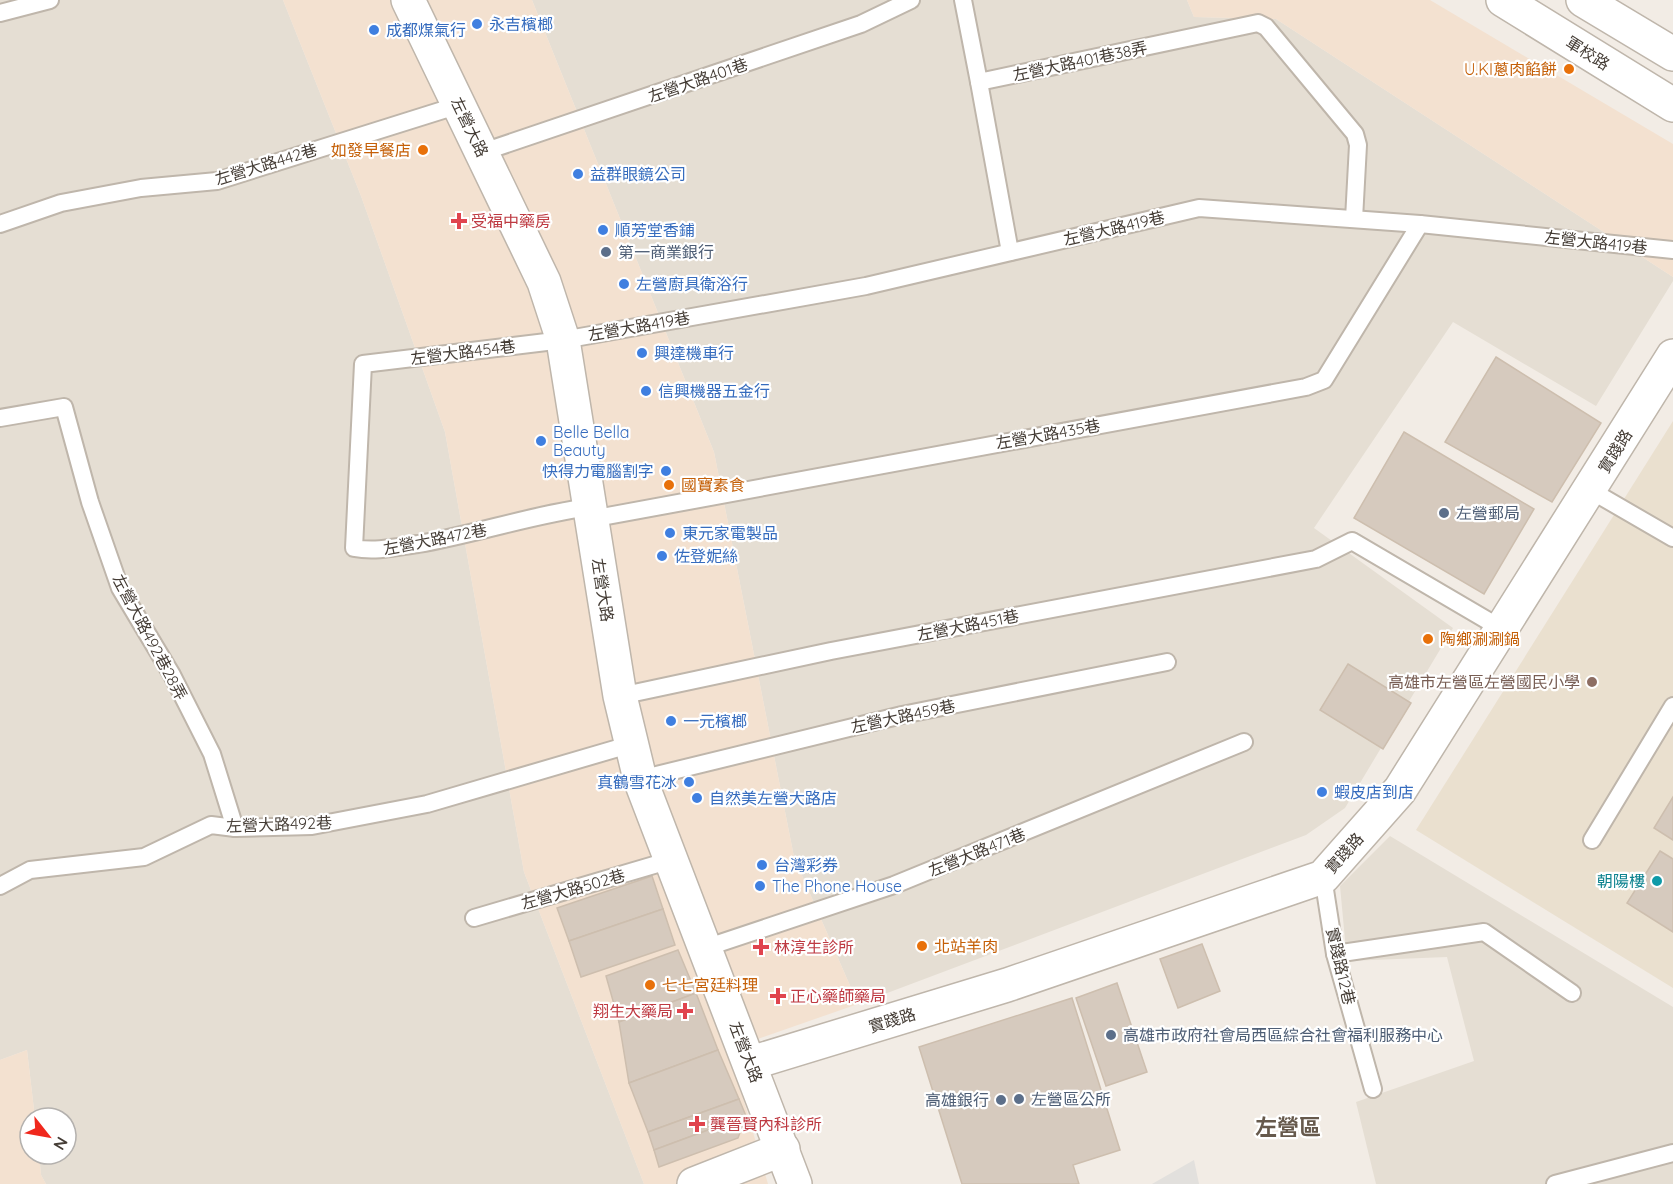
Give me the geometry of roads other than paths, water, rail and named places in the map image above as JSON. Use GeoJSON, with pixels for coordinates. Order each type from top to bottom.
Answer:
{"type":"FeatureCollection","features":[{"type":"Feature","properties":{"kind":"street","name":"左營大路"},"geometry":{"type":"LineString","coordinates":[[408,0],[544,282],[563,340],[620,696],[640,779],[751,1063],[795,1184]]}},
{"type":"Feature","properties":{"kind":"street","name":"軍校路"},"geometry":{"type":"LineString","coordinates":[[1503,0],[1673,105]]}},
{"type":"Feature","properties":{"kind":"street"},"geometry":{"type":"LineString","coordinates":[[1583,0],[1673,54]]}},
{"type":"Feature","properties":{"kind":"street","name":"實踐路"},"geometry":{"type":"LineString","coordinates":[[751,1063],[1007,985],[1323,877],[1400,790],[1673,356]]}},
{"type":"Feature","properties":{"kind":"street"},"geometry":{"type":"LineString","coordinates":[[694,1184],[783,1149]]}},
{"type":"Feature","properties":{"kind":"lane"},"geometry":{"type":"LineString","coordinates":[[0,13],[50,0]]}},
{"type":"Feature","properties":{"kind":"lane","name":"左營大路401巷"},"geometry":{"type":"LineString","coordinates":[[483,152],[861,24],[911,0]]}},
{"type":"Feature","properties":{"kind":"lane"},"geometry":{"type":"LineString","coordinates":[[963,0],[1010,252]]}},
{"type":"Feature","properties":{"kind":"lane","name":"左營大路401巷38弄"},"geometry":{"type":"LineString","coordinates":[[979,82],[1258,23],[1355,134],[1358,145],[1354,219]]}},
{"type":"Feature","properties":{"kind":"lane","name":"左營大路442巷"},"geometry":{"type":"LineString","coordinates":[[0,224],[61,203],[141,188],[217,181],[459,105]]}},
{"type":"Feature","properties":{"kind":"lane","name":"左營大路419巷"},"geometry":{"type":"LineString","coordinates":[[563,340],[866,286],[1199,208],[1420,224],[1673,250]]}},
{"type":"Feature","properties":{"kind":"lane","name":"左營大路435巷"},"geometry":{"type":"LineString","coordinates":[[590,513],[1315,384],[1324,380],[1420,224]]}},
{"type":"Feature","properties":{"kind":"lane","name":"左營大路454巷"},"geometry":{"type":"LineString","coordinates":[[363,364],[563,340]]}},
{"type":"Feature","properties":{"kind":"lane","name":"左營大路472巷"},"geometry":{"type":"LineString","coordinates":[[363,364],[354,548],[372,551],[455,538],[553,512],[590,513]]}},
{"type":"Feature","properties":{"kind":"lane","name":"左營大路492巷28弄"},"geometry":{"type":"LineString","coordinates":[[0,418],[64,407],[90,502],[120,588],[172,675],[212,754],[235,828]]}},
{"type":"Feature","properties":{"kind":"lane"},"geometry":{"type":"LineString","coordinates":[[1590,490],[1673,538]]}},
{"type":"Feature","properties":{"kind":"lane","name":"左營大路451巷"},"geometry":{"type":"LineString","coordinates":[[620,696],[831,651],[1316,559],[1352,541],[1502,629]]}},
{"type":"Feature","properties":{"kind":"lane","name":"左營大路459巷"},"geometry":{"type":"LineString","coordinates":[[640,779],[902,715],[1167,662]]}},
{"type":"Feature","properties":{"kind":"lane"},"geometry":{"type":"LineString","coordinates":[[1592,840],[1673,706]]}},
{"type":"Feature","properties":{"kind":"lane","name":"左營大路471巷"},"geometry":{"type":"LineString","coordinates":[[705,948],[894,885],[1244,742]]}},
{"type":"Feature","properties":{"kind":"lane","name":"左營大路492巷"},"geometry":{"type":"LineString","coordinates":[[0,886],[30,870],[144,857],[211,825],[235,828],[312,826],[392,812],[632,744]]}},
{"type":"Feature","properties":{"kind":"lane","name":"左營大路502巷"},"geometry":{"type":"LineString","coordinates":[[474,918],[671,860]]}},
{"type":"Feature","properties":{"kind":"lane","name":"實踐路12巷"},"geometry":{"type":"LineString","coordinates":[[1323,877],[1335,954],[1373,1089]]}},
{"type":"Feature","properties":{"kind":"lane"},"geometry":{"type":"LineString","coordinates":[[1335,954],[1484,932],[1572,993]]}},
{"type":"Feature","properties":{"kind":"lane"},"geometry":{"type":"LineString","coordinates":[[1555,1184],[1673,1153]]}},
{"type":"Feature","properties":{"kind":"place","name":"永吉檳榔"},"geometry":{"type":"Point","coordinates":[477,24]}},
{"type":"Feature","properties":{"kind":"place","name":"成都煤氣行"},"geometry":{"type":"Point","coordinates":[374,30]}},
{"type":"Feature","properties":{"kind":"place","name":"U.KI蔥肉餡餅"},"geometry":{"type":"Point","coordinates":[1569,69]}},
{"type":"Feature","properties":{"kind":"place","name":"如發早餐店"},"geometry":{"type":"Point","coordinates":[423,150]}},
{"type":"Feature","properties":{"kind":"place","name":"益群眼鏡公司"},"geometry":{"type":"Point","coordinates":[578,174]}},
{"type":"Feature","properties":{"kind":"place","name":"受福中藥房"},"geometry":{"type":"Point","coordinates":[459,221]}},
{"type":"Feature","properties":{"kind":"place","name":"順芳堂香鋪"},"geometry":{"type":"Point","coordinates":[603,230]}},
{"type":"Feature","properties":{"kind":"place","name":"第一商業銀行"},"geometry":{"type":"Point","coordinates":[606,252]}},
{"type":"Feature","properties":{"kind":"place","name":"左營廚具衛浴行"},"geometry":{"type":"Point","coordinates":[624,284]}},
{"type":"Feature","properties":{"kind":"place","name":"興達機車行"},"geometry":{"type":"Point","coordinates":[642,353]}},
{"type":"Feature","properties":{"kind":"place","name":"信興機器五金行"},"geometry":{"type":"Point","coordinates":[646,391]}},
{"type":"Feature","properties":{"kind":"place","name":"Belle Bella Beauty"},"geometry":{"type":"Point","coordinates":[541,441]}},
{"type":"Feature","properties":{"kind":"place","name":"快得力電腦割字"},"geometry":{"type":"Point","coordinates":[666,471]}},
{"type":"Feature","properties":{"kind":"place","name":"國寶素食"},"geometry":{"type":"Point","coordinates":[669,485]}},
{"type":"Feature","properties":{"kind":"place","name":"左營郵局"},"geometry":{"type":"Point","coordinates":[1444,513]}},
{"type":"Feature","properties":{"kind":"place","name":"東元家電製品"},"geometry":{"type":"Point","coordinates":[670,533]}},
{"type":"Feature","properties":{"kind":"place","name":"佐登妮絲"},"geometry":{"type":"Point","coordinates":[662,556]}},
{"type":"Feature","properties":{"kind":"place","name":"陶鄉涮涮鍋"},"geometry":{"type":"Point","coordinates":[1428,639]}},
{"type":"Feature","properties":{"kind":"place","name":"高雄市左營區左營國民小學"},"geometry":{"type":"Point","coordinates":[1592,682]}},
{"type":"Feature","properties":{"kind":"place","name":"一元檳榔"},"geometry":{"type":"Point","coordinates":[671,721]}},
{"type":"Feature","properties":{"kind":"place","name":"真鶴雪花冰"},"geometry":{"type":"Point","coordinates":[689,782]}},
{"type":"Feature","properties":{"kind":"place","name":"蝦皮店到店"},"geometry":{"type":"Point","coordinates":[1322,792]}},
{"type":"Feature","properties":{"kind":"place","name":"自然美左營大路店"},"geometry":{"type":"Point","coordinates":[697,798]}},
{"type":"Feature","properties":{"kind":"place","name":"台灣彩券"},"geometry":{"type":"Point","coordinates":[762,865]}},
{"type":"Feature","properties":{"kind":"place","name":"朝陽樓"},"geometry":{"type":"Point","coordinates":[1657,881]}},
{"type":"Feature","properties":{"kind":"place","name":"The Phone House"},"geometry":{"type":"Point","coordinates":[760,886]}},
{"type":"Feature","properties":{"kind":"place","name":"北站羊肉"},"geometry":{"type":"Point","coordinates":[922,946]}},
{"type":"Feature","properties":{"kind":"place","name":"林淳生診所"},"geometry":{"type":"Point","coordinates":[761,947]}},
{"type":"Feature","properties":{"kind":"place","name":"七七宮廷料理"},"geometry":{"type":"Point","coordinates":[650,985]}},
{"type":"Feature","properties":{"kind":"place","name":"正心藥師藥局"},"geometry":{"type":"Point","coordinates":[778,996]}},
{"type":"Feature","properties":{"kind":"place","name":"翔生大藥局"},"geometry":{"type":"Point","coordinates":[685,1011]}},
{"type":"Feature","properties":{"kind":"place","name":"高雄市政府社會局西區綜合社會福利服務中心"},"geometry":{"type":"Point","coordinates":[1111,1035]}},
{"type":"Feature","properties":{"kind":"place","name":"左營區公所"},"geometry":{"type":"Point","coordinates":[1019,1099]}},
{"type":"Feature","properties":{"kind":"place","name":"高雄銀行"},"geometry":{"type":"Point","coordinates":[1001,1100]}},
{"type":"Feature","properties":{"kind":"place","name":"龔晉賢內科診所"},"geometry":{"type":"Point","coordinates":[697,1124]}},
{"type":"Feature","properties":{"kind":"district","name":"左營區"},"geometry":{"type":"Point","coordinates":[1288,1127]}}]}
